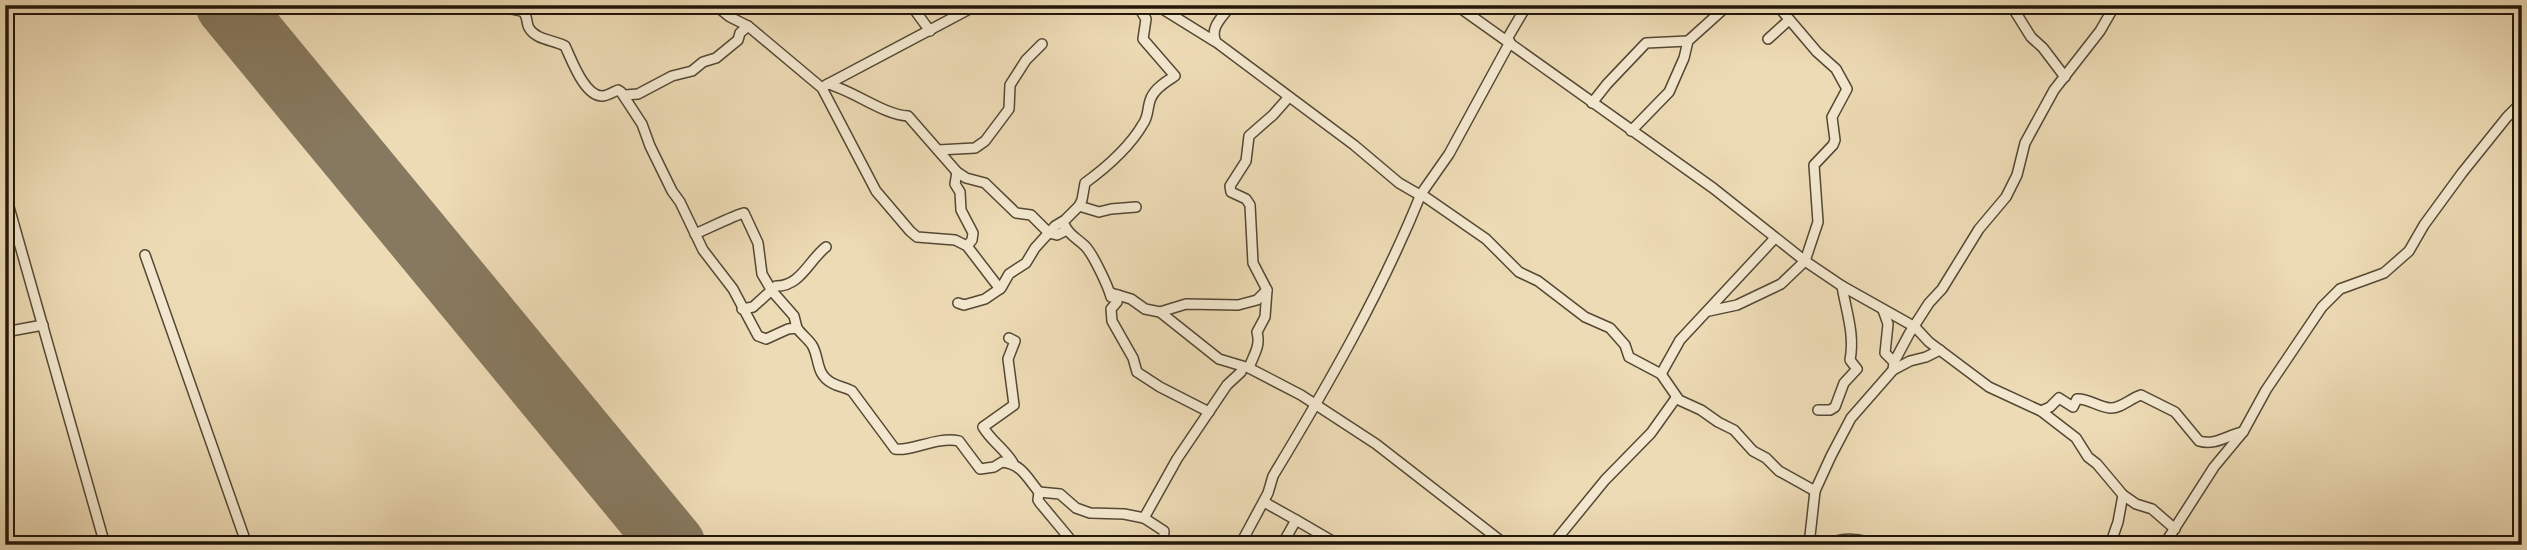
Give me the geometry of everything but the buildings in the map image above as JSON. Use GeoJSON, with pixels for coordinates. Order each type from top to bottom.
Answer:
{"type":"FeatureCollection","features":[{"type":"Feature","properties":{"kind":"street"},"geometry":{"type":"LineString","coordinates":[[489,5],[503,10],[520,10],[524,13],[529,28],[537,35],[565,46],[573,67],[596,95],[603,96],[618,90],[625,95],[642,124],[650,146],[703,250],[733,289],[750,324],[762,339],[797,328]]}},
{"type":"Feature","properties":{"kind":"street"},"geometry":{"type":"LineString","coordinates":[[715,5],[748,26],[825,86],[856,94],[896,114],[908,116],[957,172],[966,178],[985,183],[1016,213],[1031,215],[1049,233],[1057,235],[1079,206],[1085,183],[1125,148],[1145,122],[1151,97],[1175,76],[1143,39],[1146,19],[1133,5]]}},
{"type":"Feature","properties":{"kind":"street"},"geometry":{"type":"LineString","coordinates":[[911,5],[930,31]]}},
{"type":"Feature","properties":{"kind":"street"},"geometry":{"type":"LineString","coordinates":[[825,86],[977,5]]}},
{"type":"Feature","properties":{"kind":"street"},"geometry":{"type":"LineString","coordinates":[[1156,5],[1216,42],[1354,145],[1399,183],[1420,194],[1486,239],[1519,272],[1538,281],[1585,317],[1610,328],[1620,338],[1629,357],[1661,374],[1676,398],[1734,430],[1753,451],[1766,458],[1779,471],[1815,491]]}},
{"type":"Feature","properties":{"kind":"street"},"geometry":{"type":"LineString","coordinates":[[1216,42],[1213,32],[1231,5]]}},
{"type":"Feature","properties":{"kind":"street"},"geometry":{"type":"LineString","coordinates":[[1455,5],[1508,40],[1630,131],[1713,188],[1805,261],[1842,286],[1915,327],[1940,350],[1989,387],[2041,411],[2076,438],[2088,457],[2123,495],[2136,504],[2152,509],[2175,529]]}},
{"type":"Feature","properties":{"kind":"street"},"geometry":{"type":"LineString","coordinates":[[1240,545],[1264,502],[1273,476],[1370,309],[1420,194],[1449,154],[1527,5]]}},
{"type":"Feature","properties":{"kind":"street"},"geometry":{"type":"LineString","coordinates":[[1630,131],[1668,92],[1684,58],[1688,41],[1728,5]]}},
{"type":"Feature","properties":{"kind":"street"},"geometry":{"type":"LineString","coordinates":[[1709,310],[1737,304],[1781,284],[1805,261],[1818,222],[1814,164],[1833,145],[1835,140],[1832,117],[1847,89],[1836,69],[1817,52],[1777,5]]}},
{"type":"Feature","properties":{"kind":"street"},"geometry":{"type":"LineString","coordinates":[[2011,5],[2031,37],[2065,77]]}},
{"type":"Feature","properties":{"kind":"street"},"geometry":{"type":"LineString","coordinates":[[1809,545],[1815,491],[1851,418],[1894,366],[1929,303],[1942,289],[1979,229],[2006,197],[2017,175],[2025,143],[2054,90],[2100,31],[2115,5]]}},
{"type":"Feature","properties":{"kind":"street"},"geometry":{"type":"LineString","coordinates":[[730,17],[732,26],[740,33]]}},
{"type":"Feature","properties":{"kind":"street"},"geometry":{"type":"LineString","coordinates":[[1768,39],[1789,20]]}},
{"type":"Feature","properties":{"kind":"street"},"geometry":{"type":"LineString","coordinates":[[625,95],[638,94],[673,76],[692,71],[730,47],[748,26]]}},
{"type":"Feature","properties":{"kind":"street"},"geometry":{"type":"LineString","coordinates":[[1592,103],[1646,43],[1688,41]]}},
{"type":"Feature","properties":{"kind":"street"},"geometry":{"type":"LineString","coordinates":[[938,150],[975,148],[985,141],[1009,109],[1010,85],[1026,60],[1042,44]]}},
{"type":"Feature","properties":{"kind":"street"},"geometry":{"type":"LineString","coordinates":[[825,86],[876,191],[910,231],[917,237],[955,240],[967,246],[1000,284]]}},
{"type":"Feature","properties":{"kind":"street"},"geometry":{"type":"LineString","coordinates":[[1144,518],[1177,459],[1227,384],[1246,367],[1259,342],[1257,332],[1265,317],[1267,290],[1254,263],[1250,205],[1245,199],[1231,192],[1230,186],[1246,161],[1249,136],[1288,98]]}},
{"type":"Feature","properties":{"kind":"street"},"geometry":{"type":"LineString","coordinates":[[2164,545],[2214,467],[2243,432],[2266,390],[2322,307],[2340,289],[2384,274],[2409,251],[2424,225],[2462,173],[2522,102]]}},
{"type":"Feature","properties":{"kind":"street"},"geometry":{"type":"LineString","coordinates":[[957,172],[955,184],[960,192],[960,207],[974,233],[967,246]]}},
{"type":"Feature","properties":{"kind":"street"},"geometry":{"type":"LineString","coordinates":[[5,193],[106,545]]}},
{"type":"Feature","properties":{"kind":"street"},"geometry":{"type":"LineString","coordinates":[[1079,206],[1099,212],[1136,207]]}},
{"type":"Feature","properties":{"kind":"street"},"geometry":{"type":"LineString","coordinates":[[695,234],[725,222],[738,213],[744,213],[758,243],[762,274],[772,291],[794,316],[802,337],[813,346],[820,371],[831,383],[852,391],[895,449],[952,439],[961,443],[980,469],[994,467],[1002,462],[1013,463]]}},
{"type":"Feature","properties":{"kind":"street"},"geometry":{"type":"LineString","coordinates":[[1066,225],[1091,253],[1105,286],[1115,294],[1131,299],[1145,309],[1160,312],[1207,351],[1226,362],[1246,367],[1315,405],[1376,444],[1506,545]]}},
{"type":"Feature","properties":{"kind":"street"},"geometry":{"type":"LineString","coordinates":[[958,303],[964,305],[985,299],[1026,263],[1049,233]]}},
{"type":"Feature","properties":{"kind":"street"},"geometry":{"type":"LineString","coordinates":[[1661,374],[1680,340],[1775,237]]}},
{"type":"Feature","properties":{"kind":"street"},"geometry":{"type":"LineString","coordinates":[[742,309],[753,307],[776,286],[786,287],[792,283],[807,269],[814,257],[827,247]]}},
{"type":"Feature","properties":{"kind":"street"},"geometry":{"type":"LineString","coordinates":[[145,255],[247,545]]}},
{"type":"Feature","properties":{"kind":"street"},"geometry":{"type":"LineString","coordinates":[[1818,410],[1835,407],[1844,383],[1857,369],[1850,360],[1853,345],[1849,311],[1842,286]]}},
{"type":"Feature","properties":{"kind":"street"},"geometry":{"type":"LineString","coordinates":[[1160,312],[1186,304],[1238,305],[1257,300],[1267,290]]}},
{"type":"Feature","properties":{"kind":"street"},"geometry":{"type":"LineString","coordinates":[[1115,294],[1112,321],[1133,358],[1137,372],[1209,412]]}},
{"type":"Feature","properties":{"kind":"street"},"geometry":{"type":"LineString","coordinates":[[1883,310],[1888,324],[1885,352],[1894,366]]}},
{"type":"Feature","properties":{"kind":"street"},"geometry":{"type":"LineString","coordinates":[[5,332],[43,324]]}},
{"type":"Feature","properties":{"kind":"street"},"geometry":{"type":"LineString","coordinates":[[1009,338],[1015,341],[1008,359],[1014,405],[983,427],[992,442],[1021,469],[1039,492],[1040,503],[1075,545]]}},
{"type":"Feature","properties":{"kind":"street"},"geometry":{"type":"LineString","coordinates":[[1894,366],[1940,350]]}},
{"type":"Feature","properties":{"kind":"street"},"geometry":{"type":"LineString","coordinates":[[2041,411],[2059,398],[2073,407],[2077,399],[2083,398],[2112,409],[2141,395],[2175,412],[2189,433],[2199,441],[2213,443],[2231,434],[2243,432]]}},
{"type":"Feature","properties":{"kind":"street"},"geometry":{"type":"LineString","coordinates":[[1552,545],[1605,480],[1651,433],[1676,398]]}},
{"type":"Feature","properties":{"kind":"street"},"geometry":{"type":"LineString","coordinates":[[1039,492],[1060,494],[1076,508],[1090,513],[1124,514],[1144,518],[1164,531],[1163,545]]}},
{"type":"Feature","properties":{"kind":"street"},"geometry":{"type":"LineString","coordinates":[[2110,545],[2123,495]]}},
{"type":"Feature","properties":{"kind":"street"},"geometry":{"type":"LineString","coordinates":[[1264,502],[1339,545]]}},
{"type":"Feature","properties":{"kind":"street"},"geometry":{"type":"LineString","coordinates":[[1282,545],[1296,520]]}},
{"type":"Feature","properties":{"kind":"street"},"geometry":{"type":"LineString","coordinates":[[1828,545],[1840,539],[1866,541],[1877,545]]}},
{"type":"Feature","properties":{"kind":"street"},"geometry":{"type":"LineString","coordinates":[[2000,545],[2009,545]]}},
{"type":"Feature","properties":{"kind":"runway"},"geometry":{"type":"LineString","coordinates":[[228,5],[673,545]]}}]}
